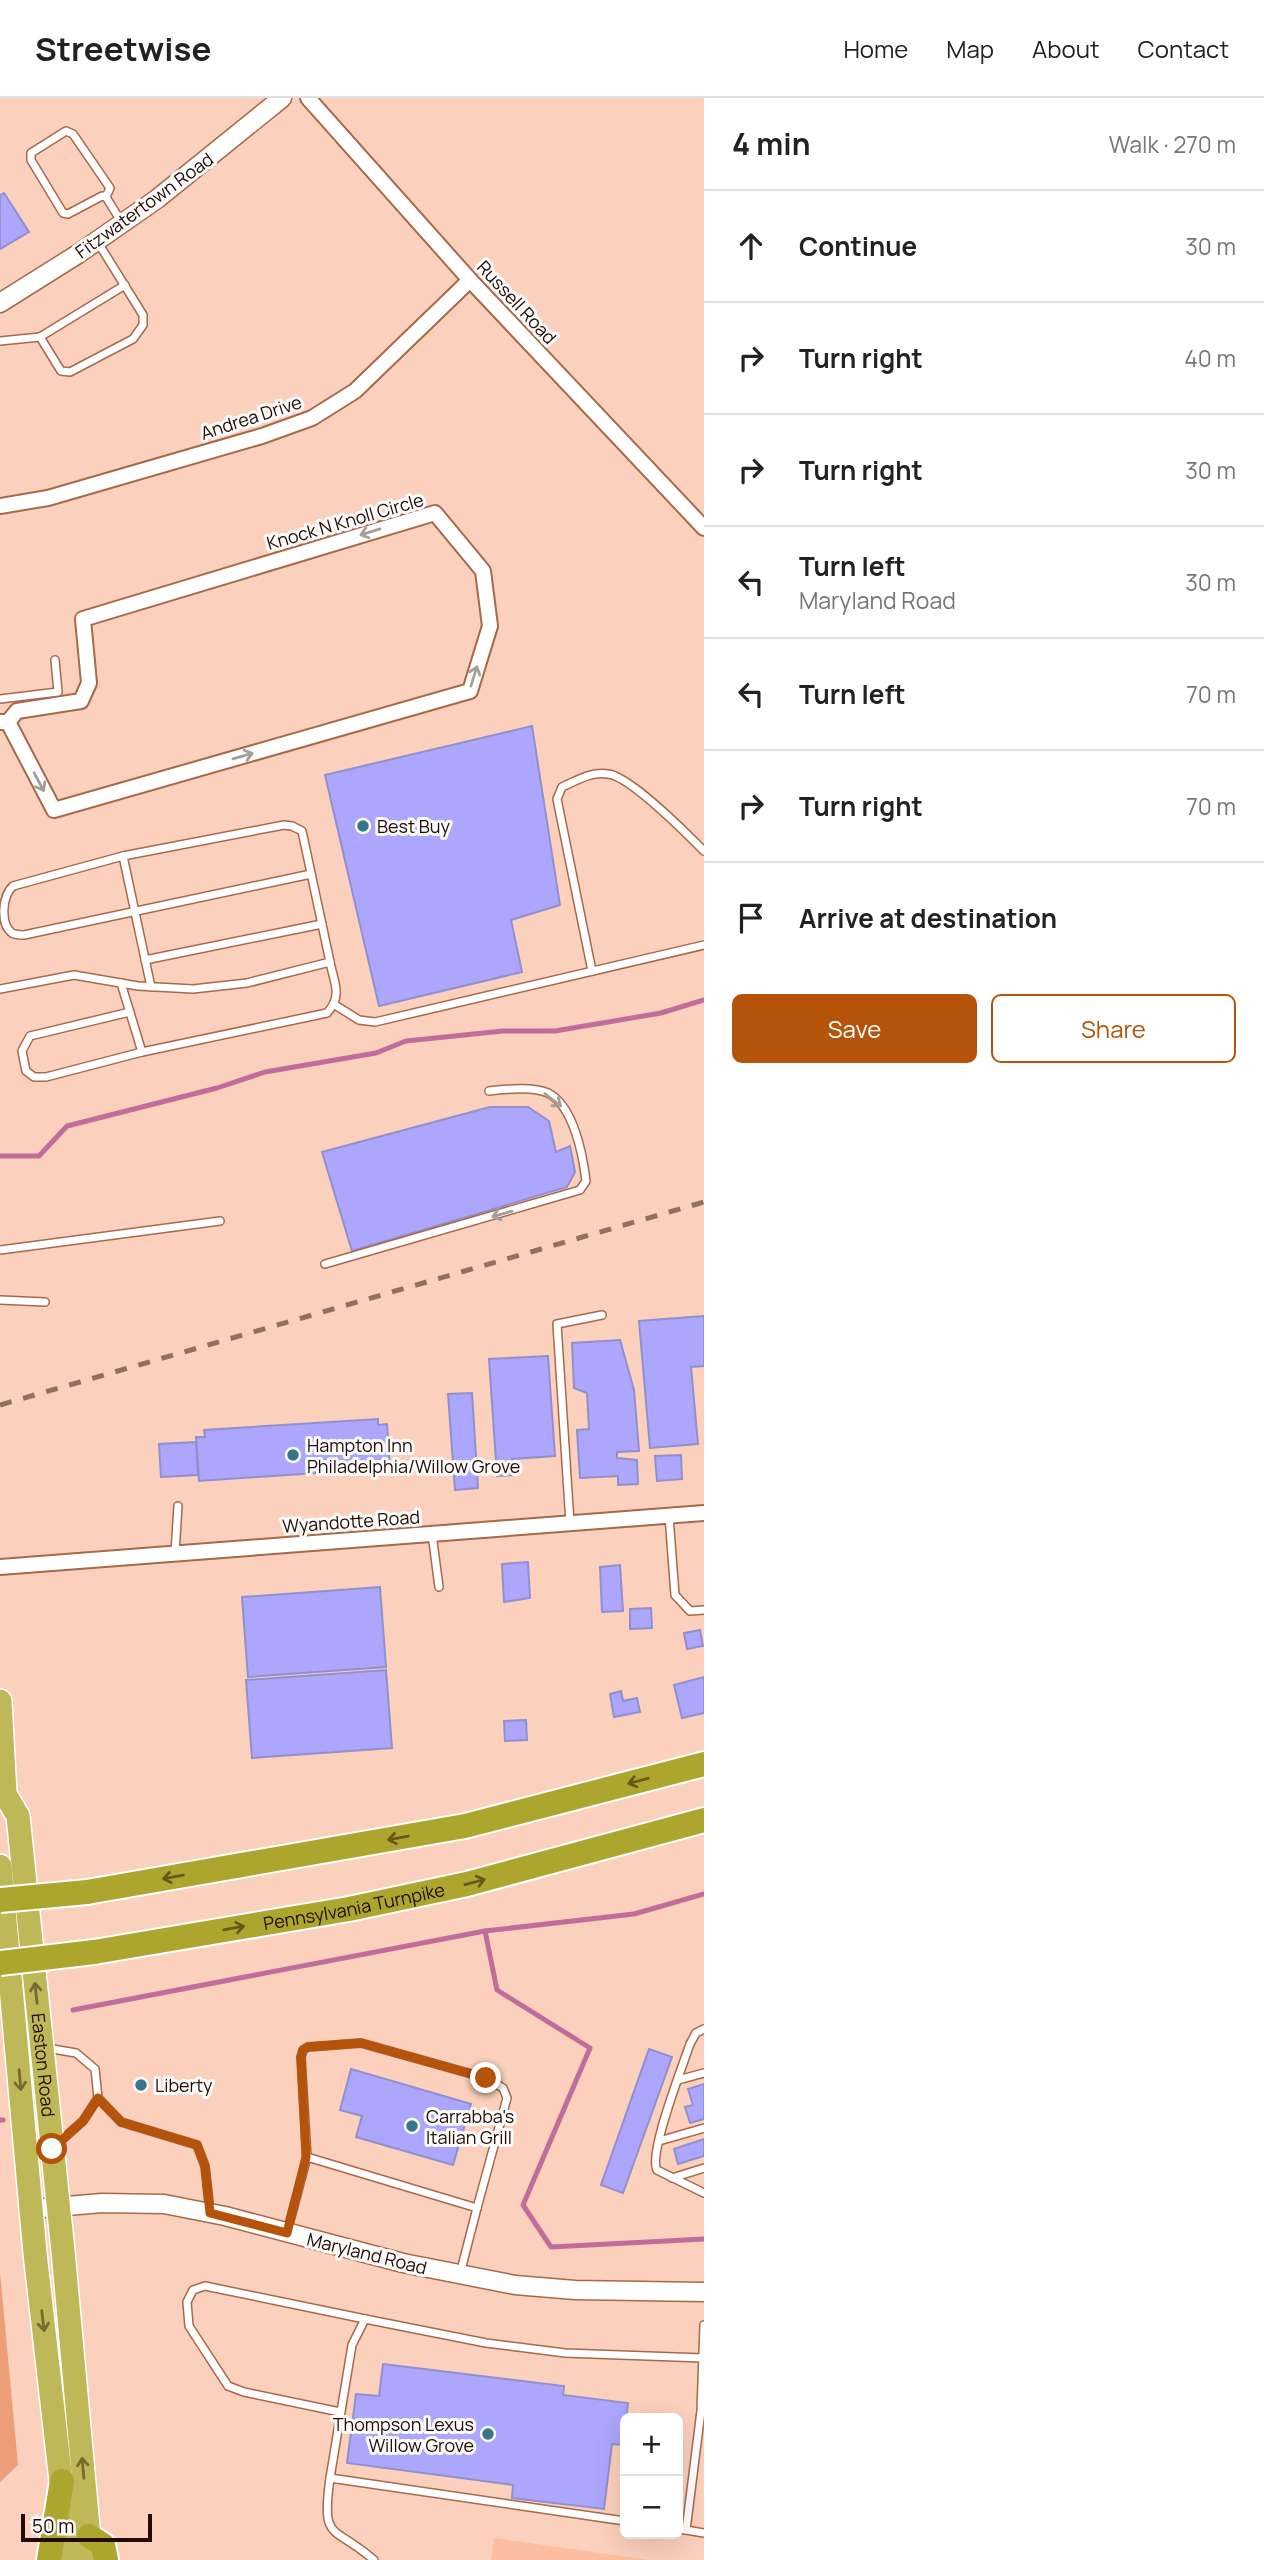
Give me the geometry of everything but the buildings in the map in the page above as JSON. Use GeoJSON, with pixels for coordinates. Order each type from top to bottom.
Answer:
{"type":"FeatureCollection","features":[{"type":"Feature","properties":{"kind":"highway","name":"Easton Road"},"geometry":{"type":"LineString","coordinates":[[0,1701],[5,1794],[18,1816],[90,2548]]}},
{"type":"Feature","properties":{"kind":"highway"},"geometry":{"type":"LineString","coordinates":[[0,1900],[87,1892],[465,1826],[704,1764]]}},
{"type":"Feature","properties":{"kind":"highway","name":"Pennsylvania Turnpike"},"geometry":{"type":"LineString","coordinates":[[0,1963],[94,1952],[349,1909],[467,1884],[704,1820]]}},
{"type":"Feature","properties":{"kind":"highway","name":"Easton Road"},"geometry":{"type":"LineString","coordinates":[[0,1866],[32,2209],[70,2560]]}},
{"type":"Feature","properties":{"kind":"highway"},"geometry":{"type":"LineString","coordinates":[[49,2560],[62,2481]]}},
{"type":"Feature","properties":{"kind":"highway"},"geometry":{"type":"LineString","coordinates":[[90,2548],[103,2545],[106,2560]]}},
{"type":"Feature","properties":{"kind":"street","name":"Fitzwatertown Road"},"geometry":{"type":"LineString","coordinates":[[0,303],[157,199],[282,98]]}},
{"type":"Feature","properties":{"kind":"street","name":"Russell Road"},"geometry":{"type":"LineString","coordinates":[[307,98],[470,280],[704,528]]}},
{"type":"Feature","properties":{"kind":"street","name":"Andrea Drive"},"geometry":{"type":"LineString","coordinates":[[0,506],[48,498],[262,436],[312,418],[355,391],[470,280]]}},
{"type":"Feature","properties":{"kind":"street","name":"Knock N Knoll Circle"},"geometry":{"type":"LineString","coordinates":[[435,513],[484,571],[490,626],[470,691],[54,810],[4,722],[17,712],[81,701],[89,684],[83,619],[435,513]]}},
{"type":"Feature","properties":{"kind":"street","name":"Wyandotte Road"},"geometry":{"type":"LineString","coordinates":[[0,1567],[704,1513]]}},
{"type":"Feature","properties":{"kind":"street","name":"Maryland Road"},"geometry":{"type":"LineString","coordinates":[[32,2209],[102,2203],[154,2203],[210,2213],[459,2275],[515,2285],[575,2290],[704,2292]]}},
{"type":"Feature","properties":{"kind":"lane"},"geometry":{"type":"LineString","coordinates":[[65,131],[73,134],[110,188],[106,197],[97,197],[68,214],[62,213],[31,160],[31,153],[65,131]]}},
{"type":"Feature","properties":{"kind":"lane"},"geometry":{"type":"LineString","coordinates":[[106,197],[123,223]]}},
{"type":"Feature","properties":{"kind":"lane"},"geometry":{"type":"LineString","coordinates":[[40,337],[61,371],[70,372],[133,339],[143,325],[143,315],[97,241]]}},
{"type":"Feature","properties":{"kind":"lane"},"geometry":{"type":"LineString","coordinates":[[0,341],[40,337],[125,285]]}},
{"type":"Feature","properties":{"kind":"lane"},"geometry":{"type":"LineString","coordinates":[[0,699],[58,692],[55,660]]}},
{"type":"Feature","properties":{"kind":"lane"},"geometry":{"type":"LineString","coordinates":[[592,971],[557,799],[562,787],[587,776],[609,774],[624,781],[671,817],[704,851]]}},
{"type":"Feature","properties":{"kind":"lane"},"geometry":{"type":"LineString","coordinates":[[130,1012],[30,1036],[22,1051],[26,1071],[34,1077],[46,1077],[142,1052],[327,1013],[335,1005],[337,994],[302,831],[284,825],[123,856],[13,886],[5,893],[2,904],[5,924],[12,933],[24,935],[311,874]]}},
{"type":"Feature","properties":{"kind":"lane"},"geometry":{"type":"LineString","coordinates":[[123,856],[151,986]]}},
{"type":"Feature","properties":{"kind":"lane"},"geometry":{"type":"LineString","coordinates":[[145,960],[322,924]]}},
{"type":"Feature","properties":{"kind":"lane"},"geometry":{"type":"LineString","coordinates":[[335,1005],[359,1020],[376,1022],[704,945]]}},
{"type":"Feature","properties":{"kind":"lane"},"geometry":{"type":"LineString","coordinates":[[0,989],[74,975],[121,983],[194,989],[247,983],[330,962]]}},
{"type":"Feature","properties":{"kind":"lane"},"geometry":{"type":"LineString","coordinates":[[121,983],[142,1052]]}},
{"type":"Feature","properties":{"kind":"lane"},"geometry":{"type":"LineString","coordinates":[[325,1264],[580,1190],[586,1181],[584,1162],[568,1112],[548,1093],[514,1088],[489,1091]]}},
{"type":"Feature","properties":{"kind":"lane"},"geometry":{"type":"LineString","coordinates":[[0,1250],[220,1221]]}},
{"type":"Feature","properties":{"kind":"lane"},"geometry":{"type":"LineString","coordinates":[[0,1300],[45,1302]]}},
{"type":"Feature","properties":{"kind":"lane"},"geometry":{"type":"LineString","coordinates":[[570,1523],[557,1324],[601,1315]]}},
{"type":"Feature","properties":{"kind":"lane"},"geometry":{"type":"LineString","coordinates":[[175,1553],[177,1506]]}},
{"type":"Feature","properties":{"kind":"lane"},"geometry":{"type":"LineString","coordinates":[[669,1516],[675,1595],[690,1611],[704,1610]]}},
{"type":"Feature","properties":{"kind":"lane"},"geometry":{"type":"LineString","coordinates":[[432,1534],[439,1587]]}},
{"type":"Feature","properties":{"kind":"lane"},"geometry":{"type":"LineString","coordinates":[[704,2028],[696,2033],[690,2044],[659,2141],[654,2166],[704,2193]]}},
{"type":"Feature","properties":{"kind":"lane"},"geometry":{"type":"LineString","coordinates":[[287,2233],[306,2157],[301,2057],[303,2050],[308,2047],[361,2043],[486,2078],[503,2088],[507,2098],[459,2275]]}},
{"type":"Feature","properties":{"kind":"lane"},"geometry":{"type":"LineString","coordinates":[[42,2048],[76,2053],[95,2069],[98,2098],[121,2122],[197,2145],[205,2166],[210,2213]]}},
{"type":"Feature","properties":{"kind":"lane"},"geometry":{"type":"LineString","coordinates":[[678,2080],[704,2073]]}},
{"type":"Feature","properties":{"kind":"lane"},"geometry":{"type":"LineString","coordinates":[[52,2149],[83,2121],[98,2098]]}},
{"type":"Feature","properties":{"kind":"lane"},"geometry":{"type":"LineString","coordinates":[[659,2141],[704,2127]]}},
{"type":"Feature","properties":{"kind":"lane"},"geometry":{"type":"LineString","coordinates":[[306,2157],[477,2208]]}},
{"type":"Feature","properties":{"kind":"lane"},"geometry":{"type":"LineString","coordinates":[[672,2178],[704,2168]]}},
{"type":"Feature","properties":{"kind":"lane"},"geometry":{"type":"LineString","coordinates":[[340,2412],[244,2392],[228,2386],[189,2326],[187,2302],[193,2290],[205,2286],[486,2343],[565,2353],[703,2358]]}},
{"type":"Feature","properties":{"kind":"lane"},"geometry":{"type":"LineString","coordinates":[[365,2319],[352,2345],[326,2514],[332,2530],[374,2560]]}},
{"type":"Feature","properties":{"kind":"lane"},"geometry":{"type":"LineString","coordinates":[[683,2524],[702,2411],[704,2325]]}},
{"type":"Feature","properties":{"kind":"lane"},"geometry":{"type":"LineString","coordinates":[[330,2478],[620,2520]]}},
{"type":"Feature","properties":{"kind":"lane"},"geometry":{"type":"LineString","coordinates":[[683,2530],[704,2533]]}},
{"type":"Feature","properties":{"kind":"shaded area"},"geometry":{"type":"Polygon","coordinates":[[[0,2272],[18,2465],[0,2482],[0,2272]]]}},
{"type":"Feature","properties":{"kind":"shaded area"},"geometry":{"type":"Polygon","coordinates":[[[494,2538],[650,2560],[491,2560],[494,2538]]]}},
{"type":"Feature","properties":{"kind":"waterway"},"geometry":{"type":"LineString","coordinates":[[0,1156],[39,1156],[67,1126],[217,1088],[265,1072],[376,1053],[406,1041],[503,1031],[555,1031],[661,1013],[704,1000]]}},
{"type":"Feature","properties":{"kind":"waterway"},"geometry":{"type":"LineString","coordinates":[[73,2010],[485,1931],[634,1914],[704,1894]]}},
{"type":"Feature","properties":{"kind":"waterway"},"geometry":{"type":"LineString","coordinates":[[485,1931],[497,1990],[590,2048],[523,2205],[551,2247],[704,2239]]}},
{"type":"Feature","properties":{"kind":"railway"},"geometry":{"type":"LineString","coordinates":[[0,1405],[704,1202]]}},
{"type":"Feature","properties":{"kind":"place","name":"Best Buy"},"geometry":{"type":"Point","coordinates":[363,826]}},
{"type":"Feature","properties":{"kind":"place","name":"Hampton Inn Philadelphia/Willow Grove"},"geometry":{"type":"Point","coordinates":[293,1455]}},
{"type":"Feature","properties":{"kind":"place","name":"Liberty"},"geometry":{"type":"Point","coordinates":[141,2085]}},
{"type":"Feature","properties":{"kind":"place","name":"Carrabba's Italian Grill"},"geometry":{"type":"Point","coordinates":[412,2126]}},
{"type":"Feature","properties":{"kind":"place","name":"Thompson Lexus Willow Grove"},"geometry":{"type":"Point","coordinates":[488,2434]}},
{"type":"Feature","properties":{"kind":"route"},"geometry":{"type":"LineString","coordinates":[[52,2149],[83,2121],[98,2098],[121,2122],[197,2145],[205,2166],[210,2213],[287,2233],[306,2157],[301,2057],[303,2050],[308,2047],[361,2043],[486,2078]]}}]}
